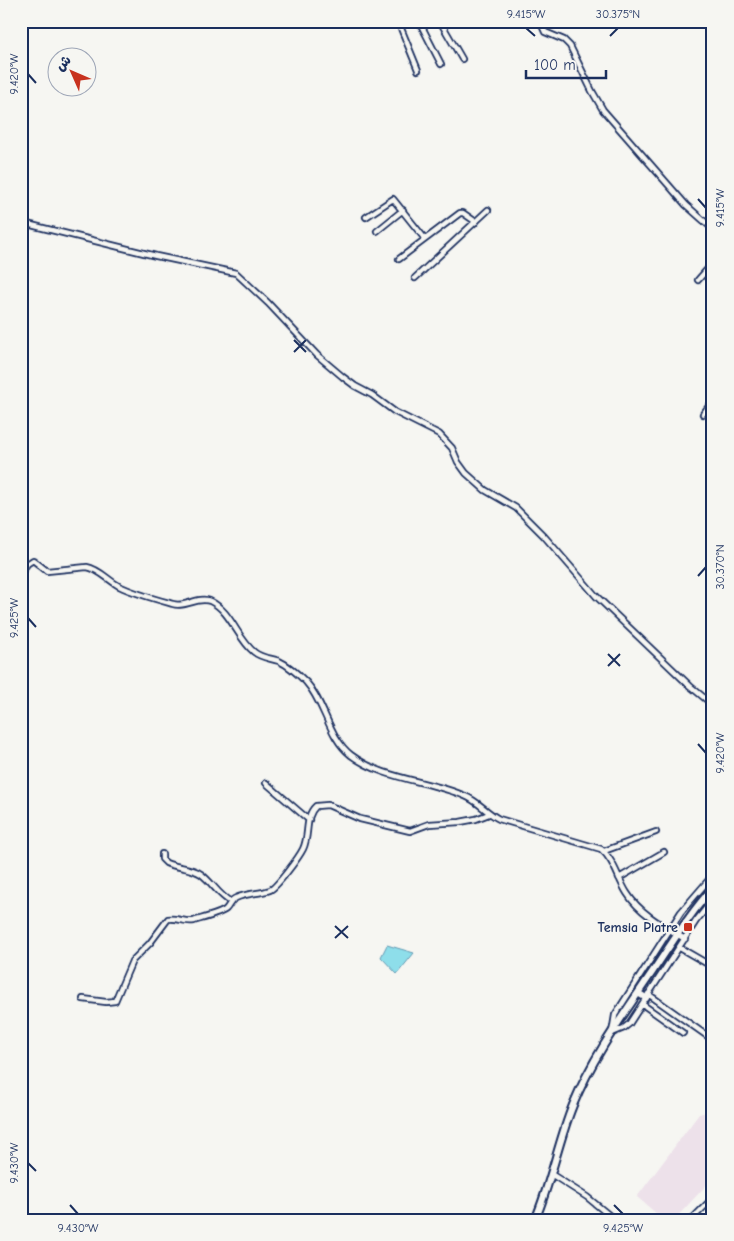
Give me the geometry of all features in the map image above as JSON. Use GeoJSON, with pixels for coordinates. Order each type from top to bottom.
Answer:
{"type":"FeatureCollection","features":[{"type":"Feature","properties":{"kind":"main road"},"geometry":{"type":"LineString","coordinates":[[535,1220],[573,1106],[590,1070],[612,1033],[677,935],[698,905],[713,888]]}},
{"type":"Feature","properties":{"kind":"main road"},"geometry":{"type":"LineString","coordinates":[[638,993],[647,996]]}},
{"type":"Feature","properties":{"kind":"street"},"geometry":{"type":"LineString","coordinates":[[398,21],[418,70]]}},
{"type":"Feature","properties":{"kind":"street"},"geometry":{"type":"LineString","coordinates":[[419,21],[441,64]]}},
{"type":"Feature","properties":{"kind":"street"},"geometry":{"type":"LineString","coordinates":[[440,21],[462,59]]}},
{"type":"Feature","properties":{"kind":"street"},"geometry":{"type":"LineString","coordinates":[[540,21],[545,32],[564,40],[570,46],[598,102],[624,134],[686,205],[713,229]]}},
{"type":"Feature","properties":{"kind":"street"},"geometry":{"type":"LineString","coordinates":[[366,217],[393,199],[426,239]]}},
{"type":"Feature","properties":{"kind":"street"},"geometry":{"type":"LineString","coordinates":[[377,232],[403,210]]}},
{"type":"Feature","properties":{"kind":"street"},"geometry":{"type":"LineString","coordinates":[[415,278],[488,210]]}},
{"type":"Feature","properties":{"kind":"street"},"geometry":{"type":"LineString","coordinates":[[400,259],[460,213],[476,222]]}},
{"type":"Feature","properties":{"kind":"street"},"geometry":{"type":"LineString","coordinates":[[27,224],[156,256],[236,273],[268,303],[317,355],[343,377],[372,395],[394,412],[439,434],[452,448],[458,462],[466,473],[485,490],[520,513],[544,536],[591,591],[690,686],[713,705]]}},
{"type":"Feature","properties":{"kind":"street"},"geometry":{"type":"LineString","coordinates":[[698,280],[713,263]]}},
{"type":"Feature","properties":{"kind":"street"},"geometry":{"type":"LineString","coordinates":[[703,414],[713,401]]}},
{"type":"Feature","properties":{"kind":"street"},"geometry":{"type":"LineString","coordinates":[[21,573],[34,560],[47,571],[87,567],[97,570],[122,587],[174,605],[204,600],[212,602],[225,614],[253,652],[262,657],[281,662],[306,682],[319,702],[340,744],[352,756],[392,775],[467,796],[489,814],[505,821],[556,837],[597,846],[604,851],[627,893],[635,903],[650,917],[685,939]]}},
{"type":"Feature","properties":{"kind":"street"},"geometry":{"type":"LineString","coordinates":[[266,783],[309,820]]}},
{"type":"Feature","properties":{"kind":"street"},"geometry":{"type":"LineString","coordinates":[[83,999],[106,1002],[115,1001],[132,961],[150,943],[168,919],[196,920],[224,911],[231,902],[241,896],[271,890],[277,885],[303,850],[309,820],[316,806],[324,804],[360,819],[410,831],[433,823],[460,822],[489,814]]}},
{"type":"Feature","properties":{"kind":"street"},"geometry":{"type":"LineString","coordinates":[[604,851],[656,832]]}},
{"type":"Feature","properties":{"kind":"street"},"geometry":{"type":"LineString","coordinates":[[619,878],[664,852]]}},
{"type":"Feature","properties":{"kind":"street"},"geometry":{"type":"LineString","coordinates":[[162,854],[163,860],[169,864],[202,875],[221,896],[231,902]]}},
{"type":"Feature","properties":{"kind":"street"},"geometry":{"type":"LineString","coordinates":[[612,1033],[615,1015],[691,899],[713,875]]}},
{"type":"Feature","properties":{"kind":"street"},"geometry":{"type":"LineString","coordinates":[[612,1033],[629,1024],[713,900]]}},
{"type":"Feature","properties":{"kind":"street"},"geometry":{"type":"LineString","coordinates":[[680,948],[713,968]]}},
{"type":"Feature","properties":{"kind":"street"},"geometry":{"type":"LineString","coordinates":[[647,996],[713,1040]]}},
{"type":"Feature","properties":{"kind":"street"},"geometry":{"type":"LineString","coordinates":[[642,1004],[682,1033]]}},
{"type":"Feature","properties":{"kind":"street"},"geometry":{"type":"LineString","coordinates":[[551,1174],[587,1197],[615,1220]]}},
{"type":"Feature","properties":{"kind":"street"},"geometry":{"type":"LineString","coordinates":[[690,1220],[713,1198]]}},
{"type":"Feature","properties":{"kind":"shaded area"},"geometry":{"type":"Polygon","coordinates":[[[706,1112],[713,1120],[713,1178],[674,1220],[664,1220],[637,1197],[699,1114],[706,1112]]]}},
{"type":"Feature","properties":{"kind":"water"},"geometry":{"type":"Polygon","coordinates":[[[387,945],[414,953],[397,974],[381,957],[387,945]]]}},
{"type":"Feature","properties":{"kind":"place","name":"Temsia Platre"},"geometry":{"type":"Point","coordinates":[688,927]}}]}
